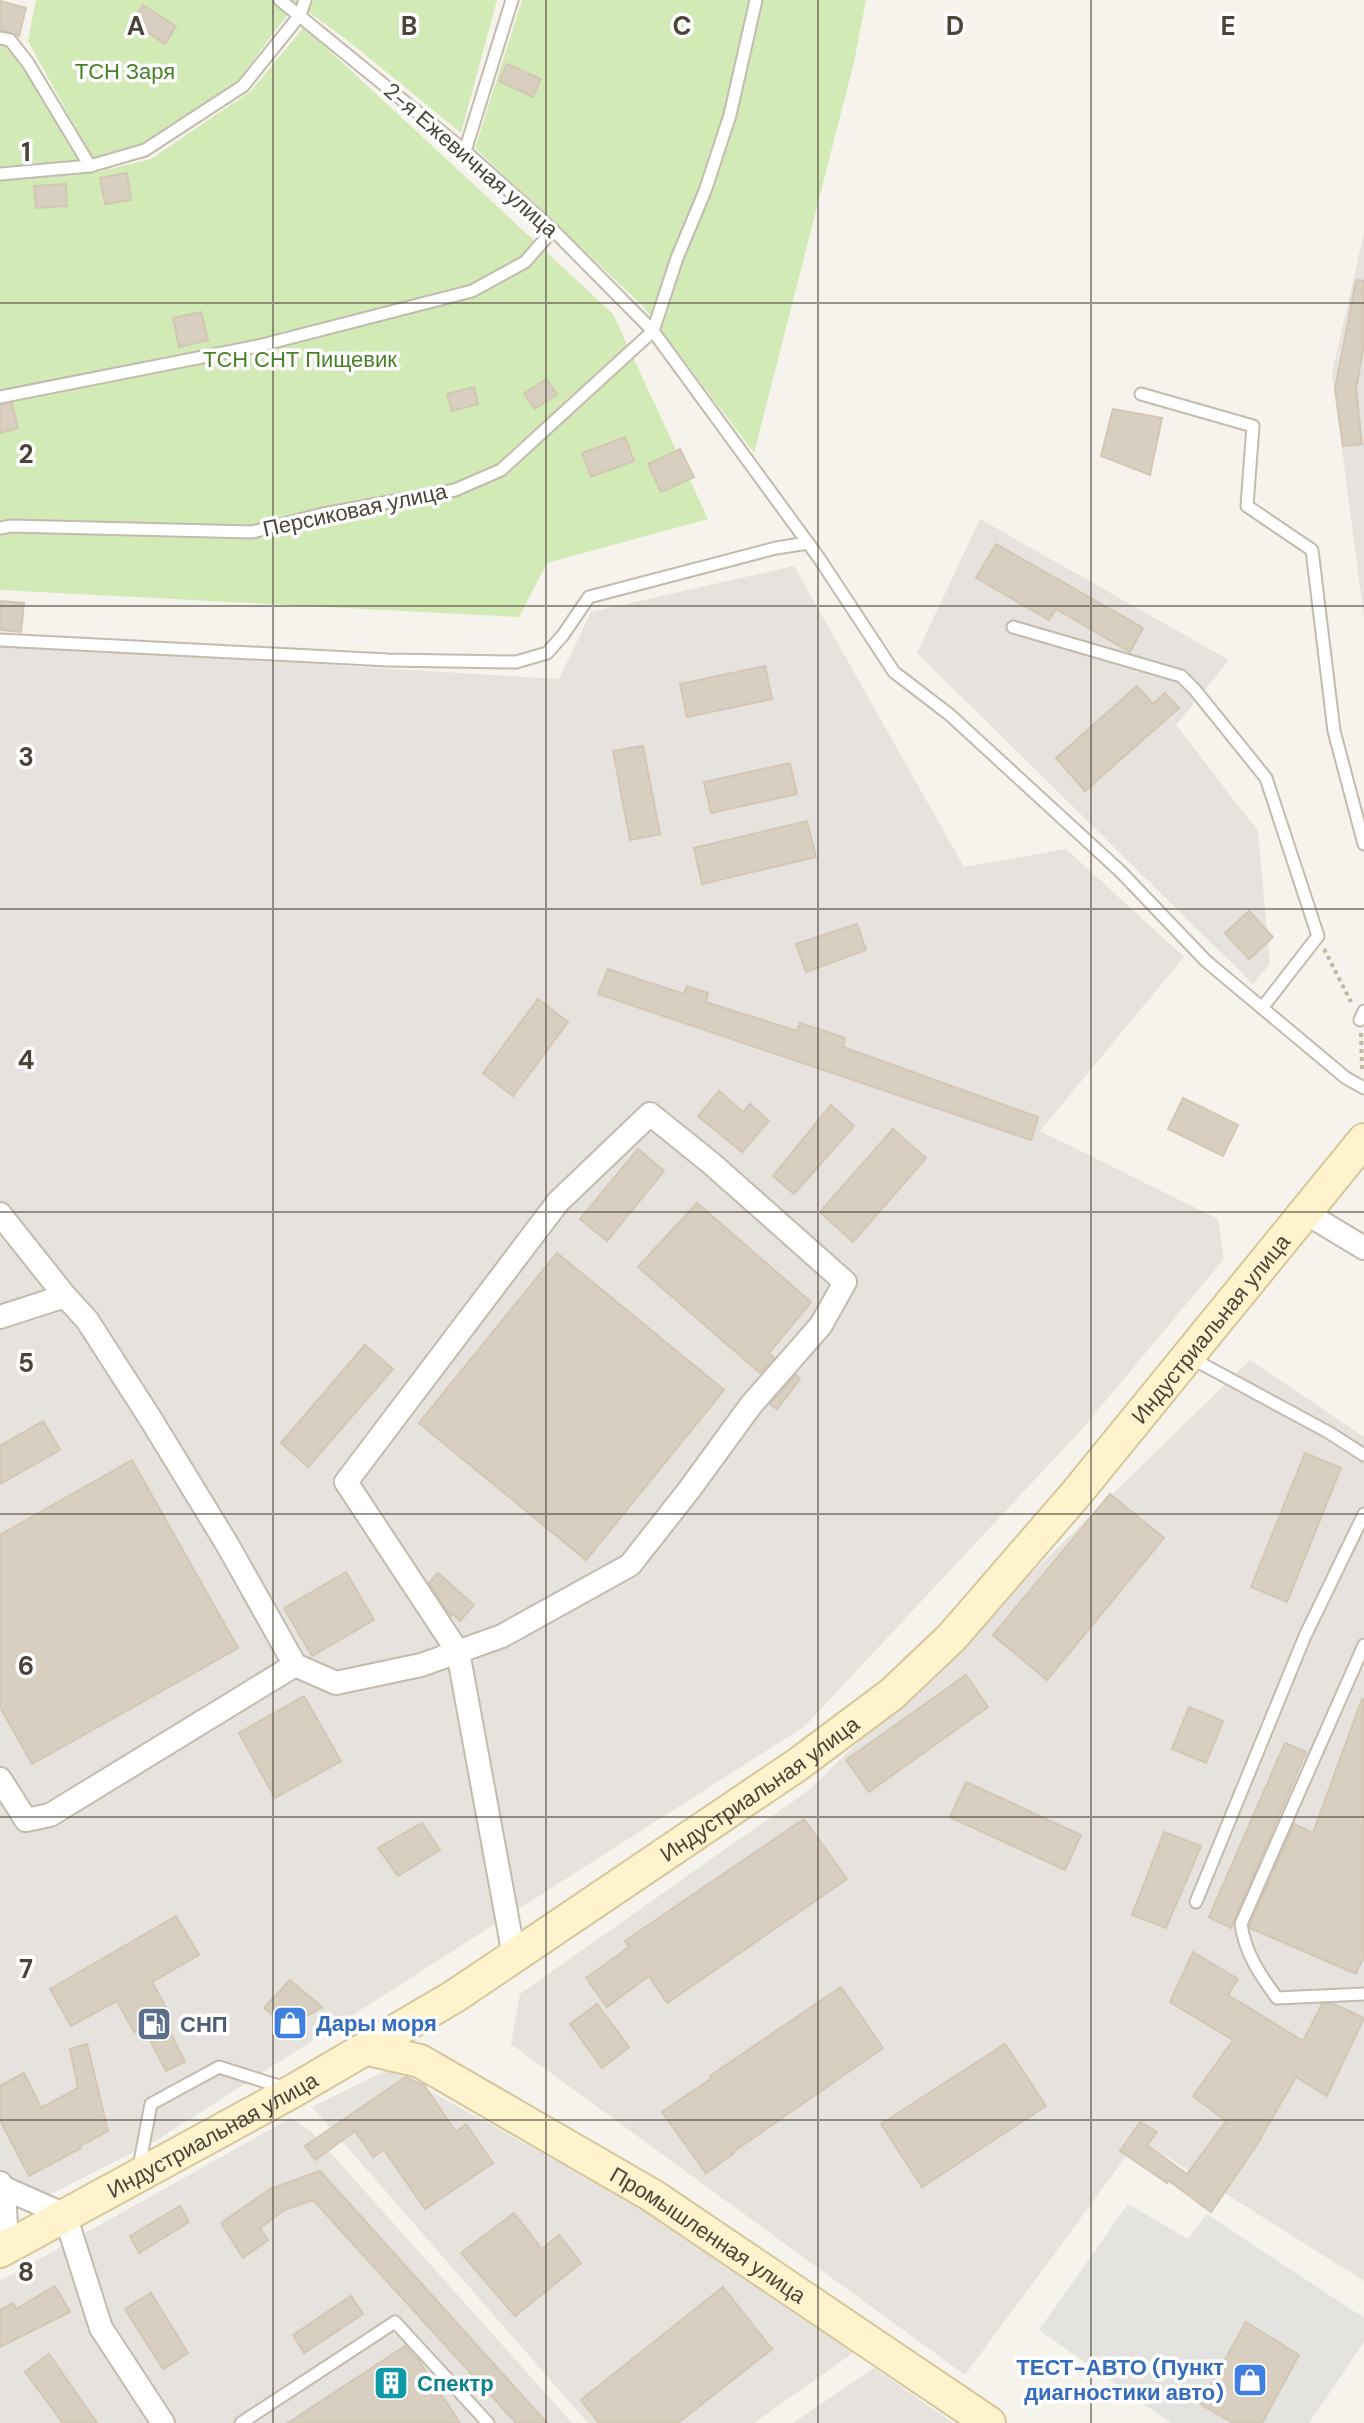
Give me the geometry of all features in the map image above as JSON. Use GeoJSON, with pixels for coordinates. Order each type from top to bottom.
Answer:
{"type":"FeatureCollection","features":[{"type":"Feature","properties":{"kind":"main road","name":"Индустриальная улица"},"geometry":{"type":"LineString","coordinates":[[3,2249],[293,2091],[455,1996],[797,1765],[892,1694],[952,1637],[1075,1495],[1364,1140]]}},
{"type":"Feature","properties":{"kind":"main road"},"geometry":{"type":"LineString","coordinates":[[420,2061],[429,2025],[455,1996]]}},
{"type":"Feature","properties":{"kind":"main road","name":"Промышленная улица"},"geometry":{"type":"LineString","coordinates":[[368,2049],[420,2061],[653,2196],[989,2423]]}},
{"type":"Feature","properties":{"kind":"street"},"geometry":{"type":"LineString","coordinates":[[0,1214],[87,1320],[227,1544],[295,1665],[336,1683],[421,1665],[458,1652],[502,1636],[630,1565],[751,1405],[821,1325],[845,1282],[712,1164],[650,1114],[558,1202],[346,1482],[458,1652],[514,1956]]}},
{"type":"Feature","properties":{"kind":"street"},"geometry":{"type":"LineString","coordinates":[[1306,1213],[1364,1248]]}},
{"type":"Feature","properties":{"kind":"street"},"geometry":{"type":"LineString","coordinates":[[0,1317],[65,1296]]}},
{"type":"Feature","properties":{"kind":"street"},"geometry":{"type":"LineString","coordinates":[[0,1779],[26,1820],[50,1815],[295,1665]]}},
{"type":"Feature","properties":{"kind":"street"},"geometry":{"type":"LineString","coordinates":[[3,2249],[2,2186],[65,2215],[101,2328],[163,2423]]}},
{"type":"Feature","properties":{"kind":"lane","name":"2-я Ежевичная улица"},"geometry":{"type":"LineString","coordinates":[[280,0],[465,151],[553,230],[653,331],[808,543],[894,672],[950,715],[1121,872],[1206,961],[1346,1078],[1364,1088]]}},
{"type":"Feature","properties":{"kind":"lane"},"geometry":{"type":"LineString","coordinates":[[0,174],[90,166],[145,150],[243,86],[300,15],[305,0]]}},
{"type":"Feature","properties":{"kind":"lane"},"geometry":{"type":"LineString","coordinates":[[465,151],[512,0]]}},
{"type":"Feature","properties":{"kind":"lane"},"geometry":{"type":"LineString","coordinates":[[653,331],[730,115],[756,0]]}},
{"type":"Feature","properties":{"kind":"lane"},"geometry":{"type":"LineString","coordinates":[[0,38],[10,40],[28,63],[90,166]]}},
{"type":"Feature","properties":{"kind":"lane"},"geometry":{"type":"LineString","coordinates":[[0,397],[258,346],[472,291],[525,262],[553,230]]}},
{"type":"Feature","properties":{"kind":"lane","name":"Персиковая улица"},"geometry":{"type":"LineString","coordinates":[[0,528],[252,532],[323,514],[455,490],[501,470],[653,331]]}},
{"type":"Feature","properties":{"kind":"lane"},"geometry":{"type":"LineString","coordinates":[[1141,394],[1253,426],[1247,506],[1312,550],[1334,731],[1364,844]]}},
{"type":"Feature","properties":{"kind":"lane"},"geometry":{"type":"LineString","coordinates":[[0,640],[388,660],[516,662],[547,653],[589,597],[776,548],[808,543]]}},
{"type":"Feature","properties":{"kind":"lane"},"geometry":{"type":"LineString","coordinates":[[1013,627],[1181,676],[1266,778],[1318,936],[1262,1008]]}},
{"type":"Feature","properties":{"kind":"lane"},"geometry":{"type":"LineString","coordinates":[[1187,1356],[1328,1432],[1364,1455]]}},
{"type":"Feature","properties":{"kind":"lane"},"geometry":{"type":"LineString","coordinates":[[1196,1902],[1305,1636],[1364,1514]]}},
{"type":"Feature","properties":{"kind":"lane"},"geometry":{"type":"LineString","coordinates":[[1364,1645],[1241,1924],[1255,1968],[1277,1998],[1364,1994]]}},
{"type":"Feature","properties":{"kind":"lane"},"geometry":{"type":"LineString","coordinates":[[138,2176],[151,2104],[219,2067],[293,2091]]}},
{"type":"Feature","properties":{"kind":"lane"},"geometry":{"type":"LineString","coordinates":[[241,2423],[395,2322],[488,2423]]}},
{"type":"Feature","properties":{"kind":"shaded area"},"geometry":{"type":"Polygon","coordinates":[[[1364,233],[1364,618],[1332,373],[1364,233]]]}},
{"type":"Feature","properties":{"kind":"shaded area"},"geometry":{"type":"Polygon","coordinates":[[[980,519],[1229,660],[1176,725],[1258,831],[1270,964],[1253,984],[917,653],[980,519]]]}},
{"type":"Feature","properties":{"kind":"shaded area"},"geometry":{"type":"Polygon","coordinates":[[[794,566],[964,867],[1066,849],[1184,957],[1040,1131],[1218,1219],[1224,1259],[1083,1428],[805,1726],[157,2140],[0,2220],[0,645],[559,679],[591,612],[794,566]]]}},
{"type":"Feature","properties":{"kind":"shaded area"},"geometry":{"type":"Polygon","coordinates":[[[1250,1360],[1364,1437],[1364,2281],[1139,2139],[965,2375],[511,2044],[520,1994],[809,1790],[1250,1360]]]}},
{"type":"Feature","properties":{"kind":"shaded area"},"geometry":{"type":"Polygon","coordinates":[[[389,2069],[658,2216],[857,2350],[754,2423],[588,2423],[312,2107],[389,2069]]]}},
{"type":"Feature","properties":{"kind":"shaded area"},"geometry":{"type":"Polygon","coordinates":[[[291,2118],[312,2132],[572,2423],[0,2423],[0,2281],[291,2118]]]}},
{"type":"Feature","properties":{"kind":"shaded area"},"geometry":{"type":"Polygon","coordinates":[[[1128,2204],[1188,2239],[1207,2214],[1364,2318],[1364,2342],[1309,2423],[1171,2423],[1039,2330],[1128,2204]]]}},
{"type":"Feature","properties":{"kind":"shaded area"},"geometry":{"type":"Polygon","coordinates":[[[874,2368],[953,2423],[793,2423],[874,2368]]]}},
{"type":"Feature","properties":{"kind":"green space","name":"ТСН Заря"},"geometry":{"type":"Polygon","coordinates":[[[36,0],[497,0],[461,133],[346,39],[296,3],[237,82],[143,144],[93,160],[28,41],[36,0]]]}},
{"type":"Feature","properties":{"kind":"green space"},"geometry":{"type":"Polygon","coordinates":[[[522,0],[866,0],[854,62],[754,453],[642,305],[475,148],[522,0]]]}},
{"type":"Feature","properties":{"kind":"green space","name":"ТСН СНТ Пищевик"},"geometry":{"type":"Polygon","coordinates":[[[304,27],[613,314],[708,519],[547,563],[519,617],[0,590],[0,41],[24,46],[94,173],[151,159],[251,91],[304,27]]]}},
{"type":"Feature","properties":{"kind":"building"},"geometry":{"type":"Polygon","coordinates":[[[0,1],[26,8],[19,36],[0,30],[0,1]]]}},
{"type":"Feature","properties":{"kind":"building"},"geometry":{"type":"Polygon","coordinates":[[[143,5],[176,26],[165,44],[132,22],[143,5]]]}},
{"type":"Feature","properties":{"kind":"building"},"geometry":{"type":"Polygon","coordinates":[[[507,64],[541,79],[533,97],[499,81],[507,64]]]}},
{"type":"Feature","properties":{"kind":"building"},"geometry":{"type":"Polygon","coordinates":[[[127,173],[131,200],[105,204],[100,178],[127,173]]]}},
{"type":"Feature","properties":{"kind":"building"},"geometry":{"type":"Polygon","coordinates":[[[66,184],[67,206],[36,208],[34,186],[66,184]]]}},
{"type":"Feature","properties":{"kind":"building"},"geometry":{"type":"Polygon","coordinates":[[[1356,280],[1364,281],[1364,344],[1356,389],[1362,444],[1343,446],[1335,389],[1356,280]]]}},
{"type":"Feature","properties":{"kind":"building"},"geometry":{"type":"Polygon","coordinates":[[[201,312],[208,340],[179,347],[173,318],[201,312]]]}},
{"type":"Feature","properties":{"kind":"building"},"geometry":{"type":"Polygon","coordinates":[[[546,379],[557,394],[535,409],[524,394],[546,379]]]}},
{"type":"Feature","properties":{"kind":"building"},"geometry":{"type":"Polygon","coordinates":[[[474,387],[478,404],[452,411],[447,394],[474,387]]]}},
{"type":"Feature","properties":{"kind":"building"},"geometry":{"type":"Polygon","coordinates":[[[12,403],[18,428],[0,433],[0,405],[12,403]]]}},
{"type":"Feature","properties":{"kind":"building"},"geometry":{"type":"Polygon","coordinates":[[[1113,409],[1162,418],[1150,475],[1101,456],[1113,409]]]}},
{"type":"Feature","properties":{"kind":"building"},"geometry":{"type":"Polygon","coordinates":[[[625,437],[634,461],[591,477],[582,453],[625,437]]]}},
{"type":"Feature","properties":{"kind":"building"},"geometry":{"type":"Polygon","coordinates":[[[680,449],[694,477],[661,492],[648,464],[680,449]]]}},
{"type":"Feature","properties":{"kind":"building"},"geometry":{"type":"Polygon","coordinates":[[[996,544],[1143,628],[1130,652],[1056,609],[1049,620],[976,578],[996,544]]]}},
{"type":"Feature","properties":{"kind":"building"},"geometry":{"type":"Polygon","coordinates":[[[0,601],[24,603],[21,632],[0,630],[0,601]]]}},
{"type":"Feature","properties":{"kind":"building"},"geometry":{"type":"Polygon","coordinates":[[[765,666],[772,699],[687,717],[680,684],[765,666]]]}},
{"type":"Feature","properties":{"kind":"building"},"geometry":{"type":"Polygon","coordinates":[[[1137,686],[1153,704],[1165,693],[1179,708],[1085,791],[1056,758],[1137,686]]]}},
{"type":"Feature","properties":{"kind":"building"},"geometry":{"type":"Polygon","coordinates":[[[643,746],[660,834],[630,840],[613,751],[643,746]]]}},
{"type":"Feature","properties":{"kind":"building"},"geometry":{"type":"Polygon","coordinates":[[[790,763],[797,794],[711,813],[704,782],[790,763]]]}},
{"type":"Feature","properties":{"kind":"building"},"geometry":{"type":"Polygon","coordinates":[[[807,821],[816,857],[702,884],[694,848],[807,821]]]}},
{"type":"Feature","properties":{"kind":"building"},"geometry":{"type":"Polygon","coordinates":[[[1249,911],[1273,937],[1249,959],[1225,933],[1249,911]]]}},
{"type":"Feature","properties":{"kind":"building"},"geometry":{"type":"Polygon","coordinates":[[[857,924],[866,950],[806,972],[796,944],[857,924]]]}},
{"type":"Feature","properties":{"kind":"building"},"geometry":{"type":"Polygon","coordinates":[[[608,969],[684,994],[687,986],[708,993],[706,1002],[797,1031],[800,1023],[845,1038],[843,1047],[1038,1117],[1031,1140],[598,994],[608,969]]]}},
{"type":"Feature","properties":{"kind":"building"},"geometry":{"type":"Polygon","coordinates":[[[538,999],[568,1022],[513,1096],[483,1073],[538,999]]]}},
{"type":"Feature","properties":{"kind":"building"},"geometry":{"type":"Polygon","coordinates":[[[719,1091],[743,1112],[750,1104],[769,1121],[742,1152],[698,1116],[719,1091]]]}},
{"type":"Feature","properties":{"kind":"building"},"geometry":{"type":"Polygon","coordinates":[[[1183,1098],[1238,1125],[1223,1156],[1168,1129],[1183,1098]]]}},
{"type":"Feature","properties":{"kind":"building"},"geometry":{"type":"Polygon","coordinates":[[[831,1105],[854,1126],[794,1194],[773,1176],[831,1105]]]}},
{"type":"Feature","properties":{"kind":"building"},"geometry":{"type":"Polygon","coordinates":[[[893,1129],[926,1158],[853,1242],[820,1212],[893,1129]]]}},
{"type":"Feature","properties":{"kind":"building"},"geometry":{"type":"Polygon","coordinates":[[[638,1149],[664,1171],[607,1241],[580,1219],[638,1149]]]}},
{"type":"Feature","properties":{"kind":"building"},"geometry":{"type":"Polygon","coordinates":[[[697,1203],[811,1302],[769,1353],[774,1358],[760,1373],[638,1267],[697,1203]]]}},
{"type":"Feature","properties":{"kind":"building"},"geometry":{"type":"Polygon","coordinates":[[[557,1253],[724,1390],[586,1560],[419,1423],[557,1253]]]}},
{"type":"Feature","properties":{"kind":"building"},"geometry":{"type":"Polygon","coordinates":[[[365,1345],[393,1369],[308,1467],[281,1443],[365,1345]]]}},
{"type":"Feature","properties":{"kind":"building"},"geometry":{"type":"Polygon","coordinates":[[[796,1375],[800,1379],[777,1409],[770,1404],[796,1375]]]}},
{"type":"Feature","properties":{"kind":"building"},"geometry":{"type":"Polygon","coordinates":[[[43,1421],[60,1450],[0,1484],[0,1446],[43,1421]]]}},
{"type":"Feature","properties":{"kind":"building"},"geometry":{"type":"Polygon","coordinates":[[[1305,1453],[1341,1468],[1287,1602],[1251,1587],[1305,1453]]]}},
{"type":"Feature","properties":{"kind":"building"},"geometry":{"type":"Polygon","coordinates":[[[132,1460],[238,1648],[32,1764],[0,1707],[0,1535],[132,1460]]]}},
{"type":"Feature","properties":{"kind":"building"},"geometry":{"type":"Polygon","coordinates":[[[1110,1494],[1164,1538],[1047,1680],[993,1635],[1110,1494]]]}},
{"type":"Feature","properties":{"kind":"building"},"geometry":{"type":"Polygon","coordinates":[[[346,1572],[374,1620],[312,1656],[284,1608],[346,1572]]]}},
{"type":"Feature","properties":{"kind":"building"},"geometry":{"type":"Polygon","coordinates":[[[438,1573],[474,1605],[460,1621],[453,1614],[451,1616],[429,1583],[438,1573]]]}},
{"type":"Feature","properties":{"kind":"building"},"geometry":{"type":"Polygon","coordinates":[[[966,1675],[988,1707],[869,1792],[846,1760],[966,1675]]]}},
{"type":"Feature","properties":{"kind":"building"},"geometry":{"type":"Polygon","coordinates":[[[304,1696],[341,1761],[275,1798],[239,1733],[304,1696]]]}},
{"type":"Feature","properties":{"kind":"building"},"geometry":{"type":"Polygon","coordinates":[[[1362,1699],[1364,1956],[1356,1974],[1250,1928],[1250,1925],[1294,1824],[1313,1833],[1362,1699]]]}},
{"type":"Feature","properties":{"kind":"building"},"geometry":{"type":"Polygon","coordinates":[[[1189,1707],[1223,1721],[1206,1763],[1172,1749],[1189,1707]]]}},
{"type":"Feature","properties":{"kind":"building"},"geometry":{"type":"Polygon","coordinates":[[[1285,1743],[1306,1752],[1231,1928],[1209,1917],[1285,1743]]]}},
{"type":"Feature","properties":{"kind":"building"},"geometry":{"type":"Polygon","coordinates":[[[966,1782],[1081,1835],[1065,1870],[950,1817],[966,1782]]]}},
{"type":"Feature","properties":{"kind":"building"},"geometry":{"type":"Polygon","coordinates":[[[804,1819],[847,1879],[667,2003],[649,1976],[607,2007],[586,1978],[629,1947],[625,1941],[804,1819]]]}},
{"type":"Feature","properties":{"kind":"building"},"geometry":{"type":"Polygon","coordinates":[[[422,1823],[440,1850],[398,1876],[378,1848],[422,1823]]]}},
{"type":"Feature","properties":{"kind":"building"},"geometry":{"type":"Polygon","coordinates":[[[1164,1832],[1201,1846],[1166,1928],[1132,1915],[1164,1832]]]}},
{"type":"Feature","properties":{"kind":"building"},"geometry":{"type":"Polygon","coordinates":[[[176,1916],[199,1955],[152,1982],[169,2013],[162,2016],[185,2062],[166,2071],[143,2026],[134,2032],[117,2001],[71,2026],[50,1989],[176,1916]]]}},
{"type":"Feature","properties":{"kind":"building"},"geometry":{"type":"Polygon","coordinates":[[[1193,1952],[1238,1979],[1228,1995],[1303,2041],[1322,2004],[1334,2004],[1364,2018],[1327,2096],[1296,2077],[1256,2146],[1211,2212],[1120,2151],[1140,2122],[1157,2132],[1147,2145],[1187,2174],[1226,2121],[1193,2096],[1233,2040],[1170,2002],[1193,1952]]]}},
{"type":"Feature","properties":{"kind":"building"},"geometry":{"type":"Polygon","coordinates":[[[290,1980],[322,2007],[287,2027],[264,2008],[290,1980]]]}},
{"type":"Feature","properties":{"kind":"building"},"geometry":{"type":"Polygon","coordinates":[[[841,1987],[883,2048],[706,2173],[662,2112],[841,1987]]]}},
{"type":"Feature","properties":{"kind":"building"},"geometry":{"type":"Polygon","coordinates":[[[597,2004],[629,2047],[602,2068],[570,2024],[597,2004]]]}},
{"type":"Feature","properties":{"kind":"building"},"geometry":{"type":"Polygon","coordinates":[[[87,2044],[108,2131],[29,2176],[0,2120],[0,2086],[24,2073],[41,2108],[78,2088],[70,2049],[87,2044]]]}},
{"type":"Feature","properties":{"kind":"building"},"geometry":{"type":"Polygon","coordinates":[[[1005,2044],[1046,2106],[922,2187],[881,2124],[1005,2044]]]}},
{"type":"Feature","properties":{"kind":"building"},"geometry":{"type":"Polygon","coordinates":[[[406,2077],[424,2085],[456,2132],[466,2124],[493,2163],[425,2209],[384,2150],[373,2157],[355,2131],[315,2160],[305,2146],[406,2077]]]}},
{"type":"Feature","properties":{"kind":"building"},"geometry":{"type":"Polygon","coordinates":[[[320,2171],[547,2423],[516,2423],[313,2200],[284,2210],[260,2228],[268,2240],[243,2258],[221,2223],[270,2189],[320,2171]]]}},
{"type":"Feature","properties":{"kind":"building"},"geometry":{"type":"Polygon","coordinates":[[[180,2206],[189,2222],[139,2253],[130,2236],[180,2206]]]}},
{"type":"Feature","properties":{"kind":"building"},"geometry":{"type":"Polygon","coordinates":[[[514,2213],[542,2249],[559,2235],[581,2263],[515,2316],[461,2253],[514,2213]]]}},
{"type":"Feature","properties":{"kind":"building"},"geometry":{"type":"Polygon","coordinates":[[[55,2286],[70,2312],[0,2347],[0,2310],[13,2303],[16,2309],[55,2286]]]}},
{"type":"Feature","properties":{"kind":"building"},"geometry":{"type":"Polygon","coordinates":[[[723,2287],[772,2349],[678,2423],[599,2423],[581,2400],[723,2287]]]}},
{"type":"Feature","properties":{"kind":"building"},"geometry":{"type":"Polygon","coordinates":[[[151,2293],[188,2353],[163,2369],[125,2309],[151,2293]]]}},
{"type":"Feature","properties":{"kind":"building"},"geometry":{"type":"Polygon","coordinates":[[[351,2296],[363,2314],[304,2353],[293,2335],[351,2296]]]}},
{"type":"Feature","properties":{"kind":"building","name":"ТЕСТ-АВТО (Пункт диагностики авто)"},"geometry":{"type":"Polygon","coordinates":[[[1246,2322],[1299,2355],[1262,2423],[1233,2423],[1200,2404],[1246,2322]]]}},
{"type":"Feature","properties":{"kind":"building","name":"Спектр"},"geometry":{"type":"Polygon","coordinates":[[[405,2346],[420,2362],[460,2423],[288,2423],[405,2346]]]}},
{"type":"Feature","properties":{"kind":"building"},"geometry":{"type":"Polygon","coordinates":[[[49,2354],[97,2423],[63,2423],[25,2372],[49,2354]]]}},
{"type":"Feature","properties":{"kind":"place","name":"Дары моря"},"geometry":{"type":"Point","coordinates":[290,2023]}},
{"type":"Feature","properties":{"kind":"place","name":"СНП"},"geometry":{"type":"Point","coordinates":[154,2024]}},
{"type":"Feature","properties":{"kind":"place","name":"ТЕСТ-АВТО (Пункт диагностики авто)"},"geometry":{"type":"Point","coordinates":[1250,2380]}},
{"type":"Feature","properties":{"kind":"place","name":"Спектр"},"geometry":{"type":"Point","coordinates":[391,2383]}}]}
